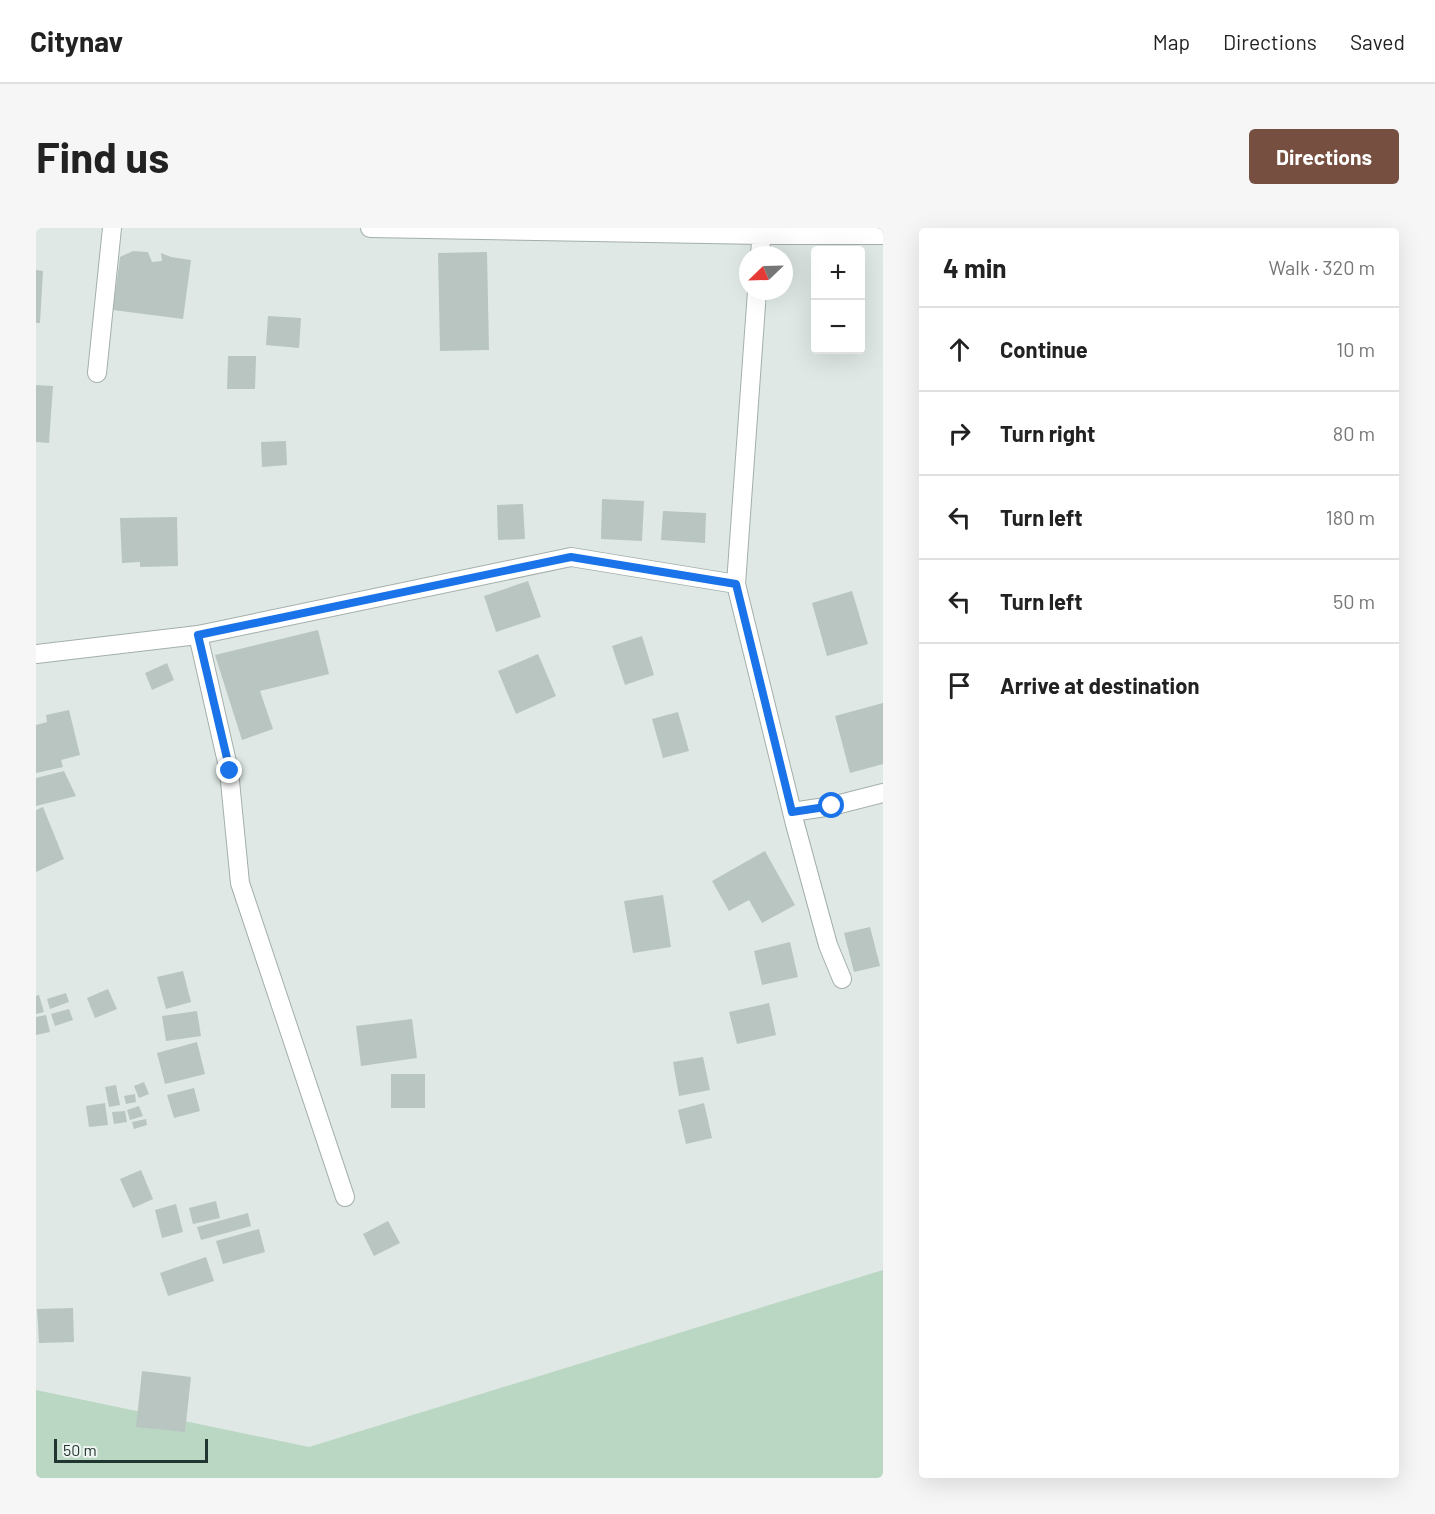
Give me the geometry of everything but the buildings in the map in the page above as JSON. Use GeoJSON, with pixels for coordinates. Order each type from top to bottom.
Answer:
{"type":"FeatureCollection","features":[{"type":"Feature","properties":{"kind":"street"},"geometry":{"type":"LineString","coordinates":[[97,373],[112,228]]}},
{"type":"Feature","properties":{"kind":"street"},"geometry":{"type":"LineString","coordinates":[[370,228],[762,231],[883,235]]}},
{"type":"Feature","properties":{"kind":"street"},"geometry":{"type":"LineString","coordinates":[[761,246],[762,231]]}},
{"type":"Feature","properties":{"kind":"street"},"geometry":{"type":"LineString","coordinates":[[756,300],[736,584],[792,812],[828,945],[842,979]]}},
{"type":"Feature","properties":{"kind":"street"},"geometry":{"type":"LineString","coordinates":[[36,654],[198,635],[571,557],[736,584]]}},
{"type":"Feature","properties":{"kind":"street"},"geometry":{"type":"LineString","coordinates":[[198,635],[230,771],[240,883],[345,1197]]}},
{"type":"Feature","properties":{"kind":"street"},"geometry":{"type":"LineString","coordinates":[[792,812],[832,806],[883,793]]}},
{"type":"Feature","properties":{"kind":"green space"},"geometry":{"type":"Polygon","coordinates":[[[883,1270],[883,1478],[36,1478],[36,1390],[309,1447],[883,1270]]]}},
{"type":"Feature","properties":{"kind":"route"},"geometry":{"type":"LineString","coordinates":[[230,771],[198,635],[571,557],[736,584],[792,812],[832,806]]}}]}
